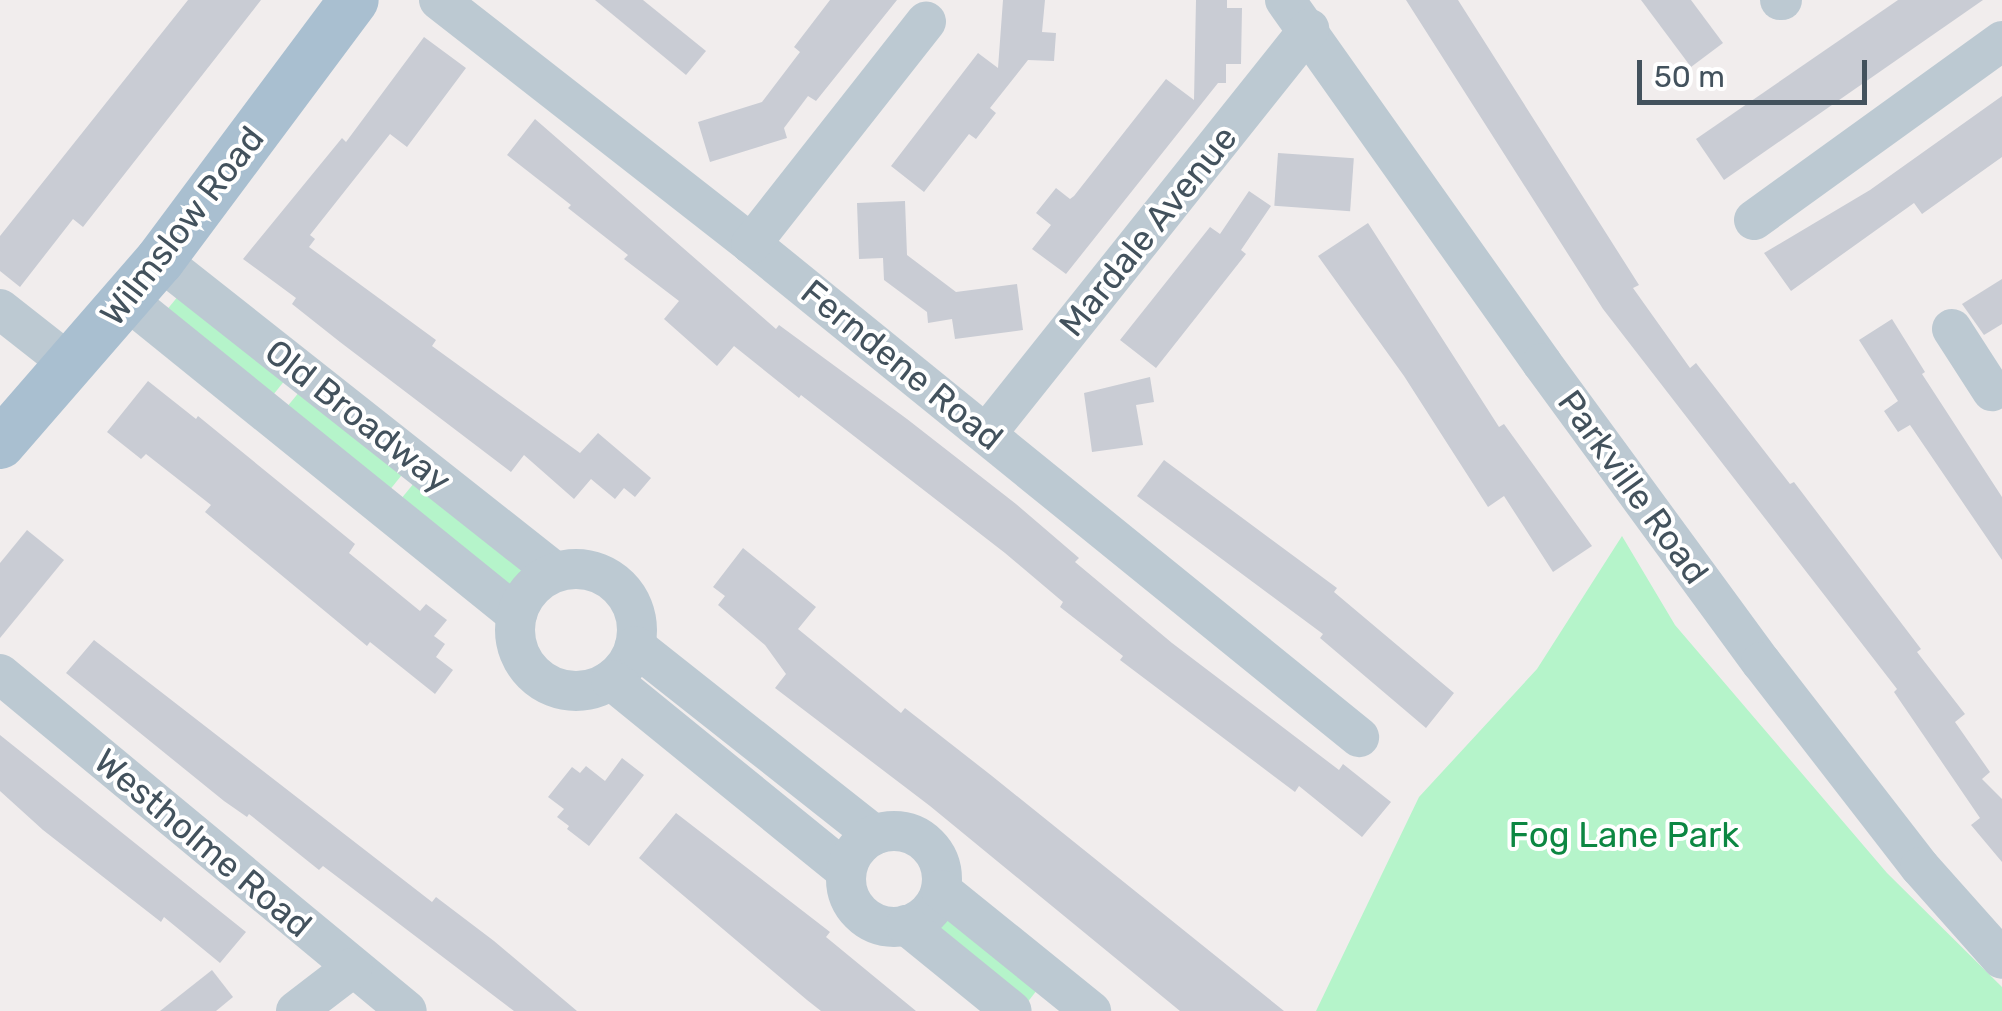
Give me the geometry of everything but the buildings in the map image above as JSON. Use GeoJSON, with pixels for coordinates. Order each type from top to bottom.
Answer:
{"type":"FeatureCollection","features":[{"type":"Feature","properties":{"kind":"main road","name":"Wilmslow Road"},"geometry":{"type":"LineString","coordinates":[[0,444],[160,260],[354,0]]}},
{"type":"Feature","properties":{"kind":"street","name":"Ferndene Road"},"geometry":{"type":"LineString","coordinates":[[439,0],[751,244],[1359,736]]}},
{"type":"Feature","properties":{"kind":"street","name":"Mardale Avenue"},"geometry":{"type":"LineString","coordinates":[[986,433],[1298,15]]}},
{"type":"Feature","properties":{"kind":"street","name":"Parkville Road"},"geometry":{"type":"LineString","coordinates":[[1298,15],[1542,363],[1761,662],[1920,867],[2002,959]]}},
{"type":"Feature","properties":{"kind":"street"},"geometry":{"type":"LineString","coordinates":[[751,244],[926,22]]}},
{"type":"Feature","properties":{"kind":"street"},"geometry":{"type":"LineString","coordinates":[[1754,220],[2002,41]]}},
{"type":"Feature","properties":{"kind":"street","name":"Old Broadway"},"geometry":{"type":"LineString","coordinates":[[160,260],[556,572]]}},
{"type":"Feature","properties":{"kind":"street","name":"Old Broadway"},"geometry":{"type":"LineString","coordinates":[[128,300],[517,615]]}},
{"type":"Feature","properties":{"kind":"street"},"geometry":{"type":"LineString","coordinates":[[0,309],[70,364]]}},
{"type":"Feature","properties":{"kind":"street"},"geometry":{"type":"LineString","coordinates":[[1952,329],[1999,394]]}},
{"type":"Feature","properties":{"kind":"street"},"geometry":{"type":"LineString","coordinates":[[556,572],[597,572],[616,583],[630,599],[637,619],[635,646],[623,670],[611,680],[593,689],[572,691],[536,676],[522,660],[516,640],[517,615],[529,591],[556,572]]}},
{"type":"Feature","properties":{"kind":"street"},"geometry":{"type":"LineString","coordinates":[[635,646],[874,835]]}},
{"type":"Feature","properties":{"kind":"street","name":"Westholme Road"},"geometry":{"type":"LineString","coordinates":[[0,674],[406,1011]]}},
{"type":"Feature","properties":{"kind":"street"},"geometry":{"type":"LineString","coordinates":[[611,680],[846,870]]}},
{"type":"Feature","properties":{"kind":"street"},"geometry":{"type":"LineString","coordinates":[[896,831],[922,840],[939,862],[940,890],[928,912],[906,925],[890,926],[862,914],[852,902],[846,870],[858,846],[874,835],[896,831]]}},
{"type":"Feature","properties":{"kind":"street"},"geometry":{"type":"LineString","coordinates":[[940,890],[1091,1011]]}},
{"type":"Feature","properties":{"kind":"street"},"geometry":{"type":"LineString","coordinates":[[906,925],[1012,1011]]}},
{"type":"Feature","properties":{"kind":"street"},"geometry":{"type":"LineString","coordinates":[[296,1011],[352,968]]}},
{"type":"Feature","properties":{"kind":"green space"},"geometry":{"type":"Polygon","coordinates":[[[179,295],[285,381],[270,398],[165,313],[179,295]]]}},
{"type":"Feature","properties":{"kind":"green space"},"geometry":{"type":"Polygon","coordinates":[[[300,391],[403,474],[388,492],[286,409],[300,391]]]}},
{"type":"Feature","properties":{"kind":"green space"},"geometry":{"type":"Polygon","coordinates":[[[414,483],[531,578],[518,595],[400,500],[414,483]]]}},
{"type":"Feature","properties":{"kind":"green space","name":"Fog Lane Park"},"geometry":{"type":"Polygon","coordinates":[[[1622,536],[1675,625],[1887,873],[2002,987],[2002,1011],[1316,1011],[1419,797],[1537,669],[1622,536]]]}},
{"type":"Feature","properties":{"kind":"green space"},"geometry":{"type":"Polygon","coordinates":[[[943,909],[1041,985],[1027,1003],[929,927],[943,909]]]}}]}
